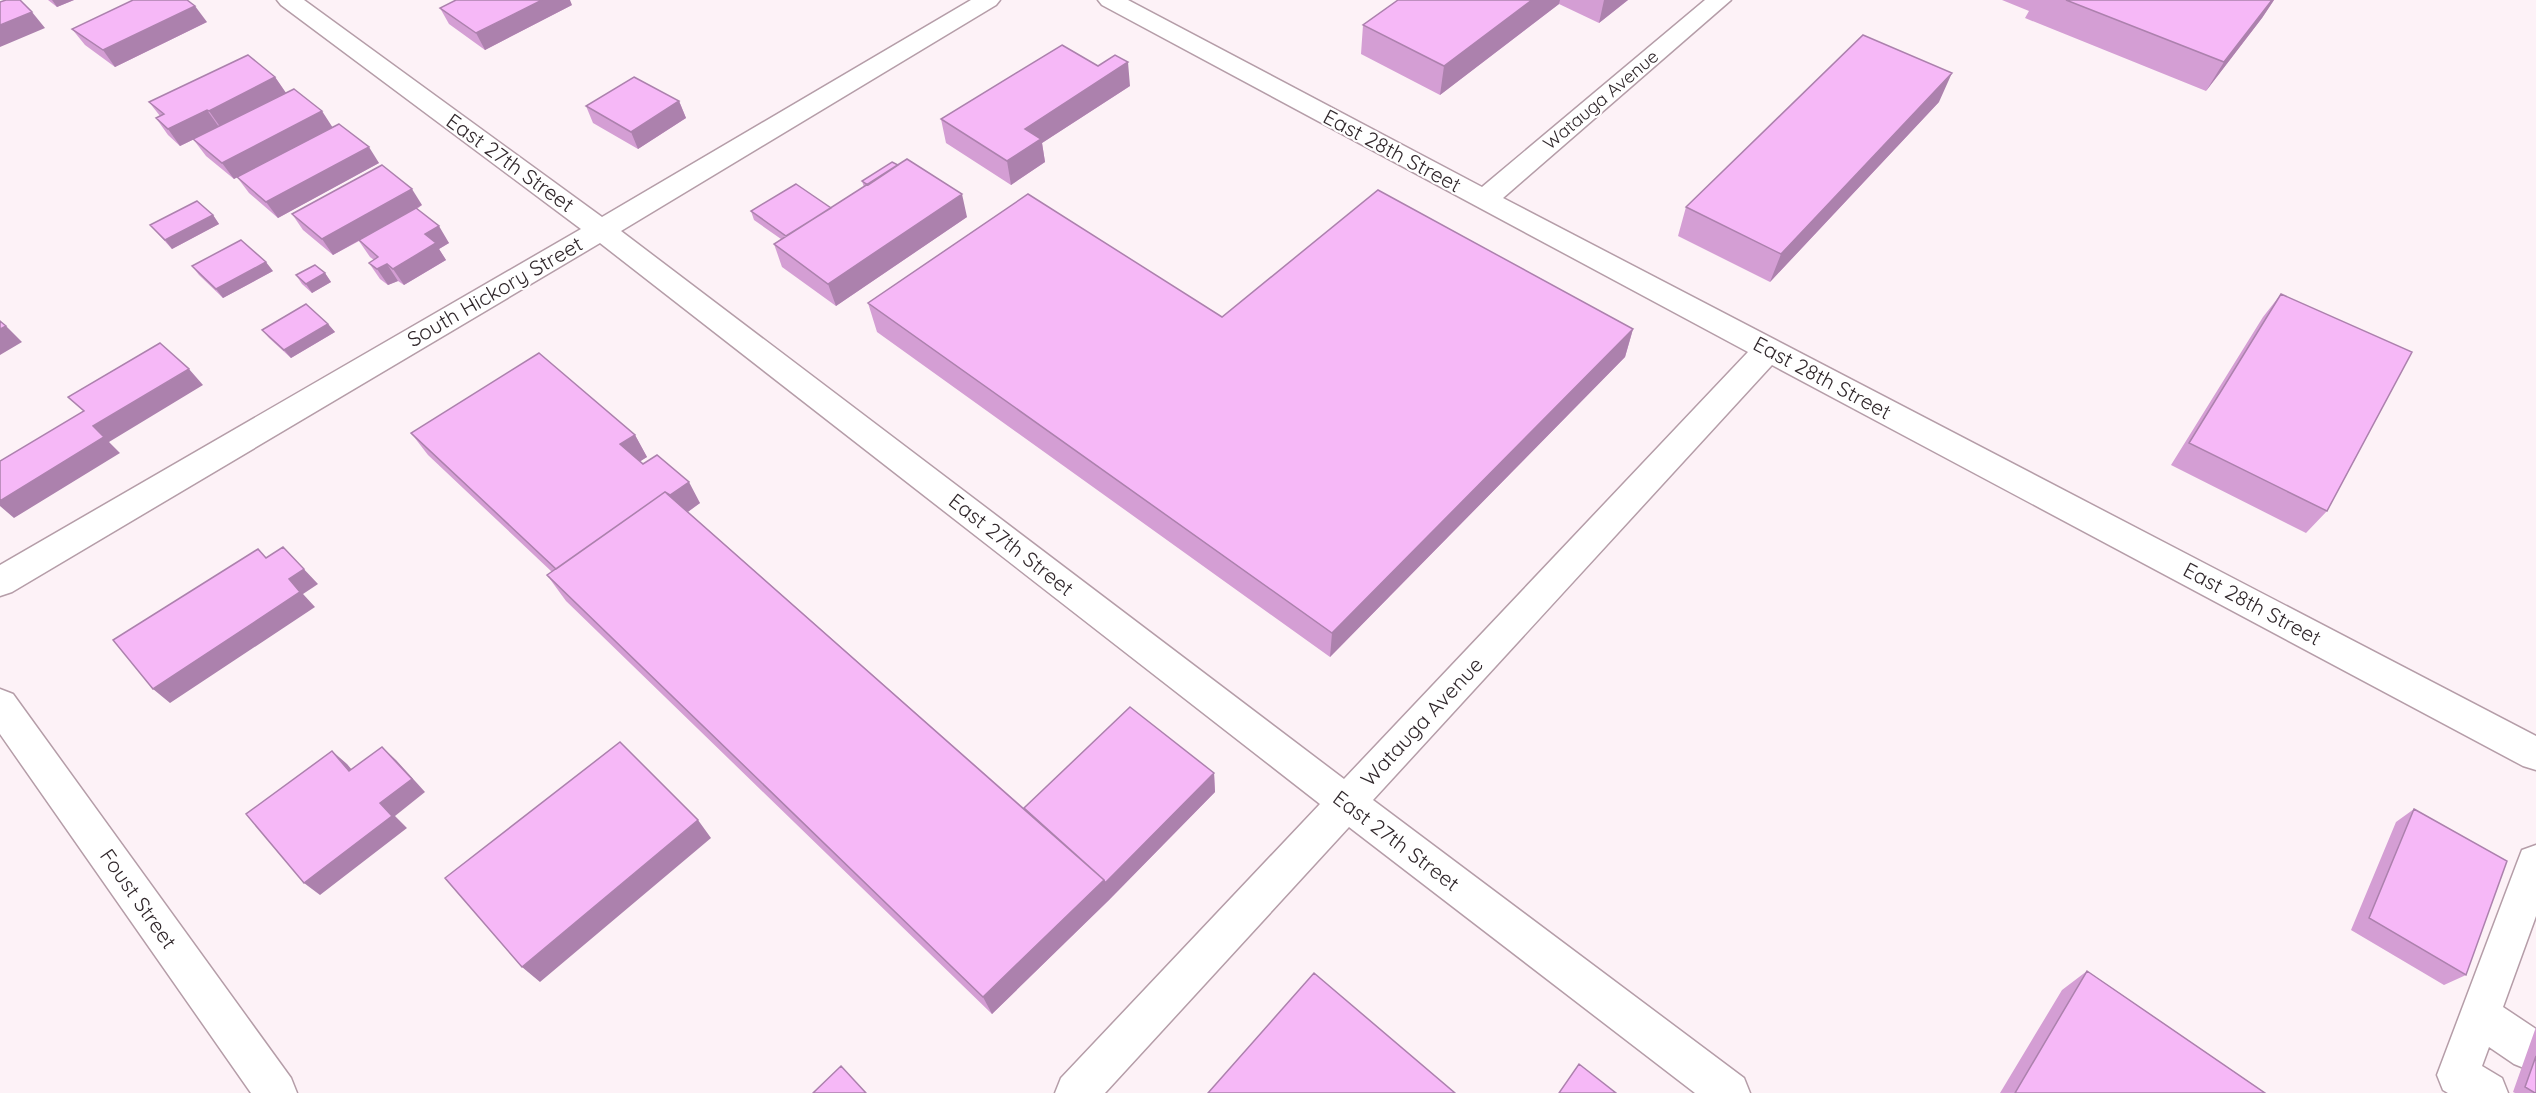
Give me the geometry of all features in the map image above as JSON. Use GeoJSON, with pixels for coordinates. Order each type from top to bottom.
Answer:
{"type":"FeatureCollection","features":[{"type":"Feature","properties":{"kind":"street","name":"East 27th Street"},"geometry":{"type":"LineString","coordinates":[[289,0],[601,230],[1347,803],[1730,1093]]}},
{"type":"Feature","properties":{"kind":"street","name":"South Hickory Street"},"geometry":{"type":"LineString","coordinates":[[0,582],[988,0]]}},
{"type":"Feature","properties":{"kind":"street","name":"East 28th Street"},"geometry":{"type":"LineString","coordinates":[[1110,0],[1484,200],[2536,754]]}},
{"type":"Feature","properties":{"kind":"street","name":"Watauga Avenue"},"geometry":{"type":"LineString","coordinates":[[1484,200],[1719,0]]}},
{"type":"Feature","properties":{"kind":"street","name":"Watauga Avenue"},"geometry":{"type":"LineString","coordinates":[[1076,1093],[1768,350]]}},
{"type":"Feature","properties":{"kind":"street","name":"Foust Street"},"geometry":{"type":"LineString","coordinates":[[0,705],[276,1093]]}},
{"type":"Feature","properties":{"kind":"street"},"geometry":{"type":"LineString","coordinates":[[2487,1093],[2458,1075],[2480,1016],[2526,926],[2536,863]]}},
{"type":"Feature","properties":{"kind":"street"},"geometry":{"type":"LineString","coordinates":[[2480,1016],[2529,1049]]}},
{"type":"Feature","properties":{"kind":"building"},"geometry":{"type":"Polygon","coordinates":[[[20,0],[32,12],[0,25],[0,2],[20,0]]]}},
{"type":"Feature","properties":{"kind":"building"},"geometry":{"type":"Polygon","coordinates":[[[133,0],[187,0],[195,6],[103,50],[72,29],[133,0]]]}},
{"type":"Feature","properties":{"kind":"building"},"geometry":{"type":"Polygon","coordinates":[[[456,0],[542,0],[476,33],[440,8],[456,0]]]}},
{"type":"Feature","properties":{"kind":"building"},"geometry":{"type":"Polygon","coordinates":[[[1398,0],[1532,0],[1444,66],[1363,25],[1398,0]]]}},
{"type":"Feature","properties":{"kind":"building"},"geometry":{"type":"Polygon","coordinates":[[[2066,0],[2272,0],[2224,62],[2066,0]]]}},
{"type":"Feature","properties":{"kind":"building"},"geometry":{"type":"Polygon","coordinates":[[[1863,35],[1952,73],[1781,254],[1686,207],[1863,35]]]}},
{"type":"Feature","properties":{"kind":"building"},"geometry":{"type":"Polygon","coordinates":[[[1062,45],[1098,66],[1115,55],[1128,62],[1025,129],[1041,139],[1007,161],[941,119],[1062,45]]]}},
{"type":"Feature","properties":{"kind":"building"},"geometry":{"type":"Polygon","coordinates":[[[248,55],[275,77],[168,129],[156,118],[164,114],[149,102],[248,55]]]}},
{"type":"Feature","properties":{"kind":"building"},"geometry":{"type":"Polygon","coordinates":[[[634,77],[679,101],[631,132],[586,106],[634,77]]]}},
{"type":"Feature","properties":{"kind":"building"},"geometry":{"type":"Polygon","coordinates":[[[294,89],[322,111],[222,163],[193,139],[294,89]]]}},
{"type":"Feature","properties":{"kind":"building"},"geometry":{"type":"Polygon","coordinates":[[[339,124],[369,147],[266,202],[237,177],[339,124]]]}},
{"type":"Feature","properties":{"kind":"building"},"geometry":{"type":"Polygon","coordinates":[[[907,159],[962,194],[828,284],[774,244],[907,159]]]}},
{"type":"Feature","properties":{"kind":"building"},"geometry":{"type":"Polygon","coordinates":[[[892,162],[898,165],[868,185],[862,181],[892,162]]]}},
{"type":"Feature","properties":{"kind":"building"},"geometry":{"type":"Polygon","coordinates":[[[382,165],[412,189],[322,239],[292,214],[382,165]]]}},
{"type":"Feature","properties":{"kind":"building"},"geometry":{"type":"Polygon","coordinates":[[[796,184],[831,208],[786,236],[751,211],[796,184]]]}},
{"type":"Feature","properties":{"kind":"building"},"geometry":{"type":"Polygon","coordinates":[[[1378,190],[1633,329],[1332,633],[868,303],[1028,194],[1222,317],[1378,190]]]}},
{"type":"Feature","properties":{"kind":"building"},"geometry":{"type":"Polygon","coordinates":[[[197,201],[213,215],[165,240],[150,225],[197,201]]]}},
{"type":"Feature","properties":{"kind":"building"},"geometry":{"type":"Polygon","coordinates":[[[416,208],[439,226],[425,234],[436,243],[393,269],[387,264],[377,269],[369,263],[378,257],[359,240],[416,208]]]}},
{"type":"Feature","properties":{"kind":"building"},"geometry":{"type":"Polygon","coordinates":[[[241,240],[266,262],[216,289],[192,266],[241,240]]]}},
{"type":"Feature","properties":{"kind":"building"},"geometry":{"type":"Polygon","coordinates":[[[315,265],[325,273],[306,284],[296,275],[315,265]]]}},
{"type":"Feature","properties":{"kind":"building"},"geometry":{"type":"Polygon","coordinates":[[[2281,294],[2412,352],[2327,511],[2189,443],[2281,294]]]}},
{"type":"Feature","properties":{"kind":"building"},"geometry":{"type":"Polygon","coordinates":[[[306,304],[328,324],[284,350],[262,330],[306,304]]]}},
{"type":"Feature","properties":{"kind":"building"},"geometry":{"type":"Polygon","coordinates":[[[0,321],[6,326],[0,329],[0,321]]]}},
{"type":"Feature","properties":{"kind":"building"},"geometry":{"type":"Polygon","coordinates":[[[160,343],[189,369],[93,426],[104,437],[0,501],[0,461],[84,411],[68,397],[160,343]]]}},
{"type":"Feature","properties":{"kind":"building"},"geometry":{"type":"Polygon","coordinates":[[[539,353],[635,435],[620,444],[643,464],[657,455],[689,482],[670,495],[665,492],[556,569],[411,433],[539,353]]]}},
{"type":"Feature","properties":{"kind":"building"},"geometry":{"type":"Polygon","coordinates":[[[665,492],[1104,880],[983,997],[547,575],[665,492]]]}},
{"type":"Feature","properties":{"kind":"building"},"geometry":{"type":"Polygon","coordinates":[[[283,547],[304,569],[289,579],[300,592],[153,689],[113,640],[258,549],[266,558],[283,547]]]}},
{"type":"Feature","properties":{"kind":"building"},"geometry":{"type":"Polygon","coordinates":[[[1130,707],[1214,773],[1105,883],[1024,808],[1130,707]]]}},
{"type":"Feature","properties":{"kind":"building"},"geometry":{"type":"Polygon","coordinates":[[[620,742],[698,820],[522,967],[445,878],[620,742]]]}},
{"type":"Feature","properties":{"kind":"building"},"geometry":{"type":"Polygon","coordinates":[[[382,747],[412,779],[380,803],[392,816],[304,883],[246,814],[332,751],[349,771],[382,747]]]}},
{"type":"Feature","properties":{"kind":"building"},"geometry":{"type":"Polygon","coordinates":[[[2414,809],[2507,861],[2466,975],[2369,918],[2414,809]]]}},
{"type":"Feature","properties":{"kind":"building"},"geometry":{"type":"Polygon","coordinates":[[[2087,971],[2265,1093],[2015,1093],[2087,971]]]}},
{"type":"Feature","properties":{"kind":"building"},"geometry":{"type":"Polygon","coordinates":[[[1314,973],[1455,1093],[1208,1093],[1314,973]]]}},
{"type":"Feature","properties":{"kind":"building"},"geometry":{"type":"Polygon","coordinates":[[[2536,1056],[2536,1093],[2535,1093],[2525,1087],[2536,1056]]]}},
{"type":"Feature","properties":{"kind":"building"},"geometry":{"type":"Polygon","coordinates":[[[1579,1064],[1616,1093],[1559,1093],[1579,1064]]]}},
{"type":"Feature","properties":{"kind":"building"},"geometry":{"type":"Polygon","coordinates":[[[841,1066],[866,1093],[813,1093],[841,1066]]]}}]}
